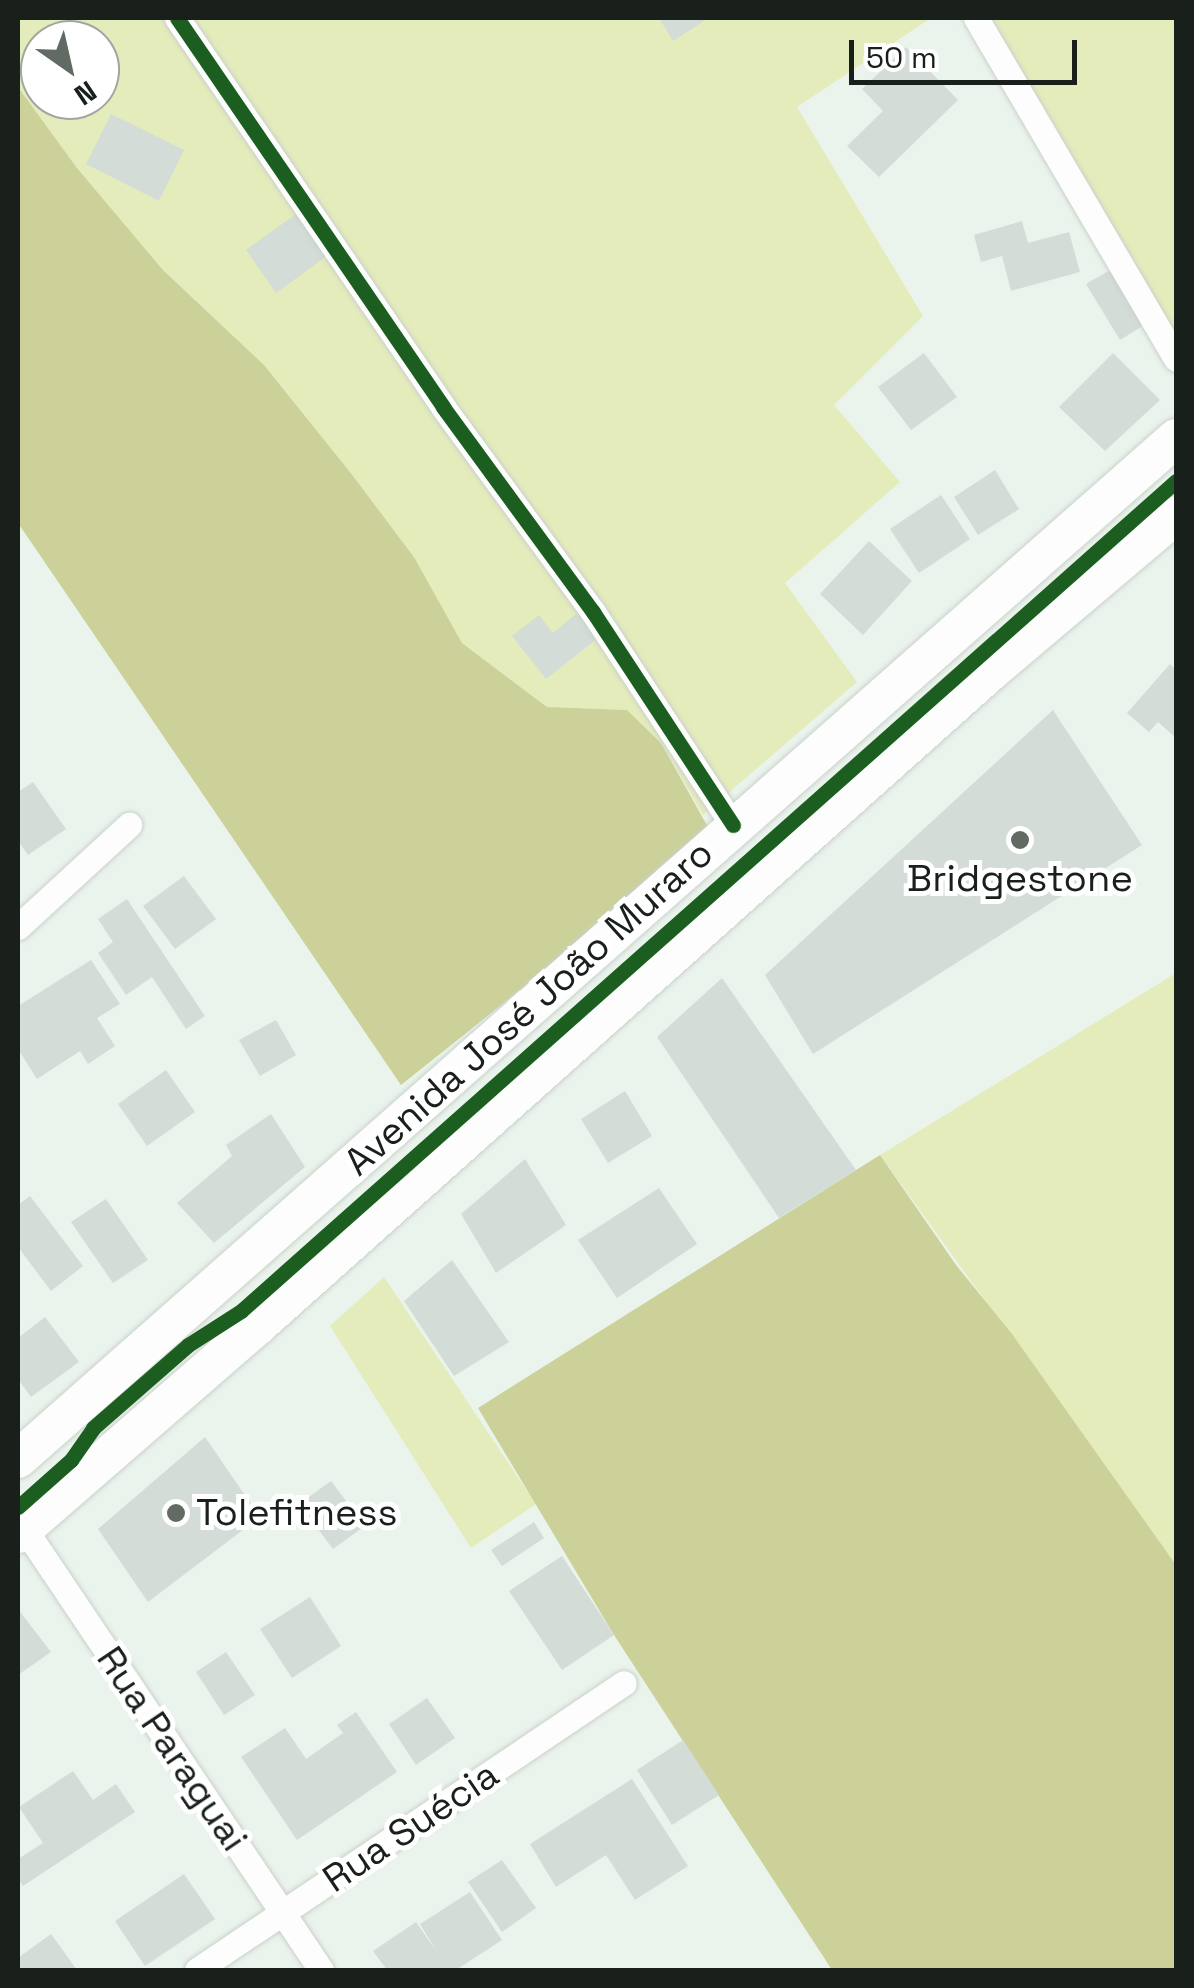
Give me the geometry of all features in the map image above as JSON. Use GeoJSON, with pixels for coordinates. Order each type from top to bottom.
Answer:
{"type":"FeatureCollection","features":[{"type":"Feature","properties":{"kind":"main road","name":"Avenida José João Muraro"},"geometry":{"type":"LineString","coordinates":[[18,1459],[1176,438]]}},
{"type":"Feature","properties":{"kind":"main road"},"geometry":{"type":"LineString","coordinates":[[1131,553],[1118,558],[1108,554],[1098,533],[1100,520],[1176,438]]}},
{"type":"Feature","properties":{"kind":"main road","name":"Avenida José João Muraro"},"geometry":{"type":"LineString","coordinates":[[21,1531],[254,1329],[988,674],[1176,516]]}},
{"type":"Feature","properties":{"kind":"main road"},"geometry":{"type":"LineString","coordinates":[[254,1329],[239,1332],[226,1321],[218,1306],[223,1293],[322,1193]]}},
{"type":"Feature","properties":{"kind":"main road"},"geometry":{"type":"LineString","coordinates":[[132,1432],[204,1356],[198,1339],[168,1323]]}},
{"type":"Feature","properties":{"kind":"street"},"geometry":{"type":"LineString","coordinates":[[176,18],[443,408],[593,612],[733,825]]}},
{"type":"Feature","properties":{"kind":"street"},"geometry":{"type":"LineString","coordinates":[[976,18],[1176,359]]}},
{"type":"Feature","properties":{"kind":"street"},"geometry":{"type":"LineString","coordinates":[[18,926],[129,825]]}},
{"type":"Feature","properties":{"kind":"street","name":"Rua Paraguai"},"geometry":{"type":"LineString","coordinates":[[21,1531],[320,1970]]}},
{"type":"Feature","properties":{"kind":"street","name":"Rua Suécia"},"geometry":{"type":"LineString","coordinates":[[198,1970],[624,1683]]}},
{"type":"Feature","properties":{"kind":"green space"},"geometry":{"type":"Polygon","coordinates":[[[18,18],[931,18],[797,107],[923,316],[834,405],[900,482],[785,583],[857,682],[703,815],[661,743],[627,710],[547,707],[462,643],[414,557],[350,472],[264,365],[163,270],[42,120],[120,120],[120,20],[20,20],[20,90],[18,18]]]}},
{"type":"Feature","properties":{"kind":"green space"},"geometry":{"type":"Polygon","coordinates":[[[984,18],[1176,18],[1176,337],[984,18]]]}},
{"type":"Feature","properties":{"kind":"green space"},"geometry":{"type":"Polygon","coordinates":[[[18,87],[20,120],[42,120],[163,270],[264,365],[350,472],[414,557],[462,643],[547,707],[627,710],[661,743],[713,836],[401,1085],[18,523],[18,87]]]}},
{"type":"Feature","properties":{"kind":"green space"},"geometry":{"type":"Polygon","coordinates":[[[1176,973],[1176,1565],[880,1155],[1176,973]]]}},
{"type":"Feature","properties":{"kind":"green space"},"geometry":{"type":"Polygon","coordinates":[[[880,1155],[1176,1565],[1176,1970],[832,1970],[614,1635],[478,1408],[880,1155]]]}},
{"type":"Feature","properties":{"kind":"green space"},"geometry":{"type":"Polygon","coordinates":[[[384,1277],[536,1504],[471,1548],[330,1326],[384,1277]]]}},
{"type":"Feature","properties":{"kind":"building"},"geometry":{"type":"Polygon","coordinates":[[[659,18],[702,18],[704,21],[673,41],[659,18]]]}},
{"type":"Feature","properties":{"kind":"building"},"geometry":{"type":"Polygon","coordinates":[[[906,47],[958,100],[879,177],[847,146],[883,111],[862,89],[906,47]]]}},
{"type":"Feature","properties":{"kind":"building"},"geometry":{"type":"Polygon","coordinates":[[[120,118],[184,150],[159,201],[86,164],[108,120],[120,118]]]}},
{"type":"Feature","properties":{"kind":"building"},"geometry":{"type":"Polygon","coordinates":[[[296,214],[327,256],[276,293],[246,250],[296,214]]]}},
{"type":"Feature","properties":{"kind":"building"},"geometry":{"type":"Polygon","coordinates":[[[1022,221],[1028,243],[1069,232],[1080,272],[1011,291],[1002,256],[981,262],[974,235],[1022,221]]]}},
{"type":"Feature","properties":{"kind":"building"},"geometry":{"type":"Polygon","coordinates":[[[1110,270],[1144,325],[1120,340],[1086,284],[1110,270]]]}},
{"type":"Feature","properties":{"kind":"building"},"geometry":{"type":"Polygon","coordinates":[[[924,353],[957,397],[911,430],[878,387],[924,353]]]}},
{"type":"Feature","properties":{"kind":"building"},"geometry":{"type":"Polygon","coordinates":[[[1113,353],[1160,400],[1105,451],[1059,407],[1113,353]]]}},
{"type":"Feature","properties":{"kind":"building"},"geometry":{"type":"Polygon","coordinates":[[[995,470],[1019,509],[978,535],[954,497],[995,470]]]}},
{"type":"Feature","properties":{"kind":"building"},"geometry":{"type":"Polygon","coordinates":[[[941,495],[970,539],[919,573],[890,529],[941,495]]]}},
{"type":"Feature","properties":{"kind":"building"},"geometry":{"type":"Polygon","coordinates":[[[869,541],[912,581],[863,635],[820,594],[869,541]]]}},
{"type":"Feature","properties":{"kind":"building"},"geometry":{"type":"Polygon","coordinates":[[[577,613],[598,638],[546,679],[512,636],[539,615],[553,633],[577,613]]]}},
{"type":"Feature","properties":{"kind":"building"},"geometry":{"type":"Polygon","coordinates":[[[1170,664],[1176,670],[1176,738],[1158,722],[1149,732],[1127,713],[1170,664]]]}},
{"type":"Feature","properties":{"kind":"building"},"geometry":{"type":"Polygon","coordinates":[[[1053,710],[1142,845],[813,1054],[765,975],[1053,710]]]}},
{"type":"Feature","properties":{"kind":"building"},"geometry":{"type":"Polygon","coordinates":[[[33,782],[66,829],[28,855],[18,841],[18,792],[33,782]]]}},
{"type":"Feature","properties":{"kind":"building"},"geometry":{"type":"Polygon","coordinates":[[[184,876],[216,919],[175,949],[143,906],[184,876]]]}},
{"type":"Feature","properties":{"kind":"building"},"geometry":{"type":"Polygon","coordinates":[[[127,899],[205,1016],[186,1029],[152,977],[126,995],[98,953],[113,942],[98,919],[127,899]]]}},
{"type":"Feature","properties":{"kind":"building"},"geometry":{"type":"Polygon","coordinates":[[[91,960],[120,1004],[97,1018],[115,1046],[88,1064],[80,1051],[37,1079],[18,1049],[18,1006],[91,960]]]}},
{"type":"Feature","properties":{"kind":"building"},"geometry":{"type":"Polygon","coordinates":[[[722,978],[856,1170],[779,1218],[657,1037],[722,978]]]}},
{"type":"Feature","properties":{"kind":"building"},"geometry":{"type":"Polygon","coordinates":[[[276,1020],[296,1055],[260,1076],[239,1040],[276,1020]]]}},
{"type":"Feature","properties":{"kind":"building"},"geometry":{"type":"Polygon","coordinates":[[[166,1070],[195,1112],[147,1146],[118,1104],[166,1070]]]}},
{"type":"Feature","properties":{"kind":"building"},"geometry":{"type":"Polygon","coordinates":[[[625,1091],[652,1136],[608,1163],[581,1119],[625,1091]]]}},
{"type":"Feature","properties":{"kind":"building"},"geometry":{"type":"Polygon","coordinates":[[[271,1114],[305,1167],[214,1243],[177,1203],[232,1156],[226,1145],[271,1114]]]}},
{"type":"Feature","properties":{"kind":"building"},"geometry":{"type":"Polygon","coordinates":[[[525,1159],[566,1225],[496,1273],[461,1214],[525,1159]]]}},
{"type":"Feature","properties":{"kind":"building"},"geometry":{"type":"Polygon","coordinates":[[[659,1188],[697,1244],[617,1298],[578,1240],[659,1188]]]}},
{"type":"Feature","properties":{"kind":"building"},"geometry":{"type":"Polygon","coordinates":[[[30,1196],[83,1266],[51,1291],[18,1247],[18,1205],[30,1196]]]}},
{"type":"Feature","properties":{"kind":"building"},"geometry":{"type":"Polygon","coordinates":[[[106,1199],[148,1260],[113,1283],[71,1222],[106,1199]]]}},
{"type":"Feature","properties":{"kind":"building"},"geometry":{"type":"Polygon","coordinates":[[[452,1260],[509,1342],[454,1376],[404,1301],[452,1260]]]}},
{"type":"Feature","properties":{"kind":"building"},"geometry":{"type":"Polygon","coordinates":[[[45,1317],[79,1362],[31,1397],[18,1379],[18,1338],[45,1317]]]}},
{"type":"Feature","properties":{"kind":"building"},"geometry":{"type":"Polygon","coordinates":[[[205,1437],[260,1517],[148,1602],[98,1529],[205,1437]]]}},
{"type":"Feature","properties":{"kind":"building"},"geometry":{"type":"Polygon","coordinates":[[[331,1481],[365,1526],[333,1549],[299,1504],[331,1481]]]}},
{"type":"Feature","properties":{"kind":"building"},"geometry":{"type":"Polygon","coordinates":[[[534,1522],[544,1538],[502,1566],[491,1550],[534,1522]]]}},
{"type":"Feature","properties":{"kind":"building"},"geometry":{"type":"Polygon","coordinates":[[[562,1556],[614,1635],[562,1670],[509,1591],[562,1556]]]}},
{"type":"Feature","properties":{"kind":"building"},"geometry":{"type":"Polygon","coordinates":[[[310,1597],[341,1646],[292,1678],[260,1629],[310,1597]]]}},
{"type":"Feature","properties":{"kind":"building"},"geometry":{"type":"Polygon","coordinates":[[[18,1609],[51,1652],[18,1675],[18,1609]]]}},
{"type":"Feature","properties":{"kind":"building"},"geometry":{"type":"Polygon","coordinates":[[[226,1652],[255,1695],[224,1715],[196,1672],[226,1652]]]}},
{"type":"Feature","properties":{"kind":"building"},"geometry":{"type":"Polygon","coordinates":[[[427,1698],[455,1738],[416,1765],[389,1724],[427,1698]]]}},
{"type":"Feature","properties":{"kind":"building"},"geometry":{"type":"Polygon","coordinates":[[[356,1712],[397,1772],[297,1840],[241,1757],[285,1728],[306,1759],[343,1733],[337,1725],[356,1712]]]}},
{"type":"Feature","properties":{"kind":"building"},"geometry":{"type":"Polygon","coordinates":[[[683,1740],[719,1795],[672,1825],[637,1770],[683,1740]]]}},
{"type":"Feature","properties":{"kind":"building"},"geometry":{"type":"Polygon","coordinates":[[[73,1771],[93,1800],[116,1784],[135,1812],[23,1886],[18,1879],[18,1859],[43,1843],[19,1807],[73,1771]]]}},
{"type":"Feature","properties":{"kind":"building"},"geometry":{"type":"Polygon","coordinates":[[[632,1779],[688,1866],[635,1900],[606,1855],[556,1887],[530,1844],[632,1779]]]}},
{"type":"Feature","properties":{"kind":"building"},"geometry":{"type":"Polygon","coordinates":[[[502,1860],[536,1908],[502,1932],[468,1882],[502,1860]]]}},
{"type":"Feature","properties":{"kind":"building"},"geometry":{"type":"Polygon","coordinates":[[[184,1874],[215,1919],[145,1966],[115,1921],[184,1874]]]}},
{"type":"Feature","properties":{"kind":"building"},"geometry":{"type":"Polygon","coordinates":[[[470,1892],[502,1940],[456,1970],[387,1970],[373,1951],[416,1922],[437,1952],[420,1924],[470,1892]]]}},
{"type":"Feature","properties":{"kind":"building"},"geometry":{"type":"Polygon","coordinates":[[[51,1934],[77,1970],[18,1970],[18,1958],[51,1934]]]}},
{"type":"Feature","properties":{"kind":"cycle path"},"geometry":{"type":"LineString","coordinates":[[177,18],[443,407],[593,612],[733,825]]}},
{"type":"Feature","properties":{"kind":"cycle path"},"geometry":{"type":"LineString","coordinates":[[18,1507],[71,1460],[93,1428],[188,1345],[241,1311],[1176,481]]}},
{"type":"Feature","properties":{"kind":"place","name":"Bridgestone"},"geometry":{"type":"Point","coordinates":[1020,840]}},
{"type":"Feature","properties":{"kind":"place","name":"Tolefitness"},"geometry":{"type":"Point","coordinates":[176,1513]}}]}
